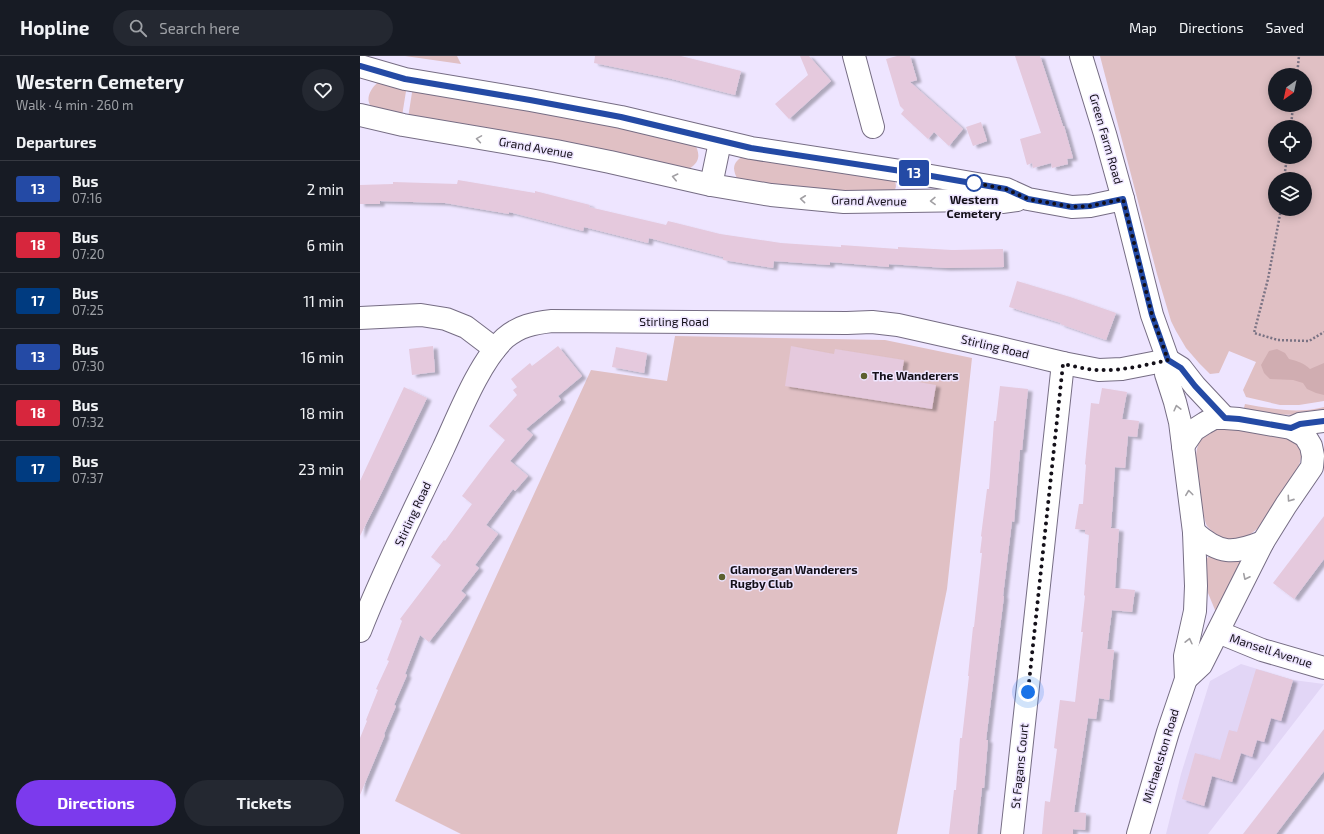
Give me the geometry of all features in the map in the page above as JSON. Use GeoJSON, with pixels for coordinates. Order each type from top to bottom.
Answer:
{"type":"FeatureCollection","features":[{"type":"Feature","properties":{"kind":"street"},"geometry":{"type":"LineString","coordinates":[[854,56],[873,127]]}},
{"type":"Feature","properties":{"kind":"street","name":"Green Farm Road"},"geometry":{"type":"LineString","coordinates":[[1081,56],[1123,199],[1152,315],[1168,360],[1166,374],[1180,422],[1194,532]]}},
{"type":"Feature","properties":{"kind":"street","name":"Grand Avenue"},"geometry":{"type":"LineString","coordinates":[[361,65],[405,79],[577,108],[681,131],[720,142],[791,155],[914,173],[1006,189],[1028,199],[1072,207],[1090,206],[1123,199]]}},
{"type":"Feature","properties":{"kind":"street","name":"Grand Avenue"},"geometry":{"type":"LineString","coordinates":[[360,115],[403,125],[556,151],[711,186],[771,195],[844,202],[975,200],[1002,202],[1028,199]]}},
{"type":"Feature","properties":{"kind":"street"},"geometry":{"type":"LineString","coordinates":[[711,186],[720,142]]}},
{"type":"Feature","properties":{"kind":"street"},"geometry":{"type":"LineString","coordinates":[[360,318],[421,314],[446,319],[466,327],[495,349]]}},
{"type":"Feature","properties":{"kind":"street","name":"Stirling Road"},"geometry":{"type":"LineString","coordinates":[[360,631],[365,602],[475,381],[495,349],[505,338],[518,329],[535,323],[552,321],[872,322],[941,334],[1063,364],[1099,370],[1154,364],[1168,360]]}},
{"type":"Feature","properties":{"kind":"street"},"geometry":{"type":"LineString","coordinates":[[1168,360],[1181,368],[1195,386],[1225,418]]}},
{"type":"Feature","properties":{"kind":"street","name":"St Fagans Court"},"geometry":{"type":"LineString","coordinates":[[1012,834],[1063,364]]}},
{"type":"Feature","properties":{"kind":"street"},"geometry":{"type":"LineString","coordinates":[[1183,446],[1194,430],[1214,418],[1239,419],[1291,428],[1305,436],[1311,446],[1313,456],[1318,462],[1286,505],[1263,542],[1244,549],[1230,551],[1217,548],[1204,541],[1194,532]]}},
{"type":"Feature","properties":{"kind":"street"},"geometry":{"type":"LineString","coordinates":[[1291,428],[1300,424],[1324,421]]}},
{"type":"Feature","properties":{"kind":"street","name":"Michaelston Road"},"geometry":{"type":"LineString","coordinates":[[1138,834],[1168,732],[1186,679],[1185,656],[1196,611],[1194,532]]}},
{"type":"Feature","properties":{"kind":"street","name":"Michaelston Road"},"geometry":{"type":"LineString","coordinates":[[1186,679],[1201,665],[1263,542]]}},
{"type":"Feature","properties":{"kind":"street","name":"Mansell Avenue"},"geometry":{"type":"LineString","coordinates":[[1218,632],[1250,646],[1324,668]]}},
{"type":"Feature","properties":{"kind":"path"},"geometry":{"type":"LineString","coordinates":[[1298,68],[1299,56]]}},
{"type":"Feature","properties":{"kind":"path"},"geometry":{"type":"LineString","coordinates":[[1280,216],[1268,279],[1254,333],[1278,340],[1309,341],[1324,332]]}},
{"type":"Feature","properties":{"kind":"shaded area"},"geometry":{"type":"Polygon","coordinates":[[[405,56],[457,56],[461,64],[405,56]]]}},
{"type":"Feature","properties":{"kind":"shaded area"},"geometry":{"type":"Polygon","coordinates":[[[1100,56],[1324,56],[1324,401],[1299,405],[1280,405],[1246,397],[1243,390],[1256,362],[1229,351],[1219,373],[1210,374],[1186,348],[1171,321],[1157,274],[1100,56]]]}},
{"type":"Feature","properties":{"kind":"shaded area"},"geometry":{"type":"Polygon","coordinates":[[[381,80],[407,85],[402,116],[380,112],[370,105],[370,93],[374,86],[381,80]]]}},
{"type":"Feature","properties":{"kind":"shaded area"},"geometry":{"type":"Polygon","coordinates":[[[413,86],[694,142],[698,157],[696,163],[689,169],[408,118],[413,86]]]}},
{"type":"Feature","properties":{"kind":"shaded area"},"geometry":{"type":"Polygon","coordinates":[[[747,155],[894,179],[896,188],[890,193],[823,191],[738,180],[734,172],[736,162],[747,155]]]}},
{"type":"Feature","properties":{"kind":"shaded area","name":"Glamorgan Wanderers Rugby Club"},"geometry":{"type":"Polygon","coordinates":[[[675,336],[885,340],[972,358],[947,589],[897,834],[461,834],[395,801],[454,668],[591,370],[667,381],[675,336]]]}},
{"type":"Feature","properties":{"kind":"shaded area"},"geometry":{"type":"Polygon","coordinates":[[[1277,349],[1285,353],[1289,359],[1298,361],[1310,369],[1324,363],[1324,395],[1307,389],[1303,383],[1293,380],[1270,379],[1264,373],[1261,365],[1269,351],[1277,349]]]}},
{"type":"Feature","properties":{"kind":"shaded area"},"geometry":{"type":"Polygon","coordinates":[[[1245,404],[1275,409],[1295,410],[1324,407],[1324,412],[1294,415],[1274,414],[1244,408],[1245,404]]]}},
{"type":"Feature","properties":{"kind":"shaded area"},"geometry":{"type":"Polygon","coordinates":[[[1220,426],[1292,439],[1296,442],[1301,452],[1301,459],[1298,468],[1258,528],[1254,532],[1240,539],[1224,538],[1219,536],[1207,526],[1199,493],[1196,465],[1197,447],[1204,436],[1220,426]]]}},
{"type":"Feature","properties":{"kind":"shaded area"},"geometry":{"type":"Polygon","coordinates":[[[1208,557],[1240,560],[1241,563],[1216,610],[1208,593],[1205,564],[1208,557]]]}},
{"type":"Feature","properties":{"kind":"shaded area"},"geometry":{"type":"Polygon","coordinates":[[[1241,664],[1293,680],[1324,684],[1208,834],[1166,834],[1181,774],[1210,681],[1241,664]]]}},
{"type":"Feature","properties":{"kind":"building"},"geometry":{"type":"Polygon","coordinates":[[[595,56],[681,56],[741,71],[735,95],[668,78],[594,63],[595,56]]]}},
{"type":"Feature","properties":{"kind":"building"},"geometry":{"type":"Polygon","coordinates":[[[800,56],[809,56],[831,81],[789,119],[775,104],[808,75],[800,56]]]}},
{"type":"Feature","properties":{"kind":"building"},"geometry":{"type":"Polygon","coordinates":[[[897,56],[910,56],[917,80],[910,82],[963,129],[949,146],[934,132],[928,139],[901,114],[904,110],[900,106],[886,59],[897,56]]]}},
{"type":"Feature","properties":{"kind":"building"},"geometry":{"type":"Polygon","coordinates":[[[1015,56],[1040,56],[1064,126],[1073,158],[1067,159],[1068,164],[1052,168],[1051,163],[1033,168],[1032,163],[1027,165],[1020,139],[1041,133],[1015,56]]]}},
{"type":"Feature","properties":{"kind":"building"},"geometry":{"type":"Polygon","coordinates":[[[981,122],[987,141],[973,146],[966,127],[981,122]]]}},
{"type":"Feature","properties":{"kind":"building"},"geometry":{"type":"Polygon","coordinates":[[[458,180],[535,193],[535,191],[590,205],[589,207],[666,225],[668,221],[720,234],[781,243],[898,249],[898,247],[952,250],[1003,249],[1004,267],[946,268],[889,264],[889,267],[830,262],[830,265],[774,261],[773,268],[723,260],[723,257],[649,238],[648,243],[584,227],[583,231],[509,212],[509,214],[445,203],[380,201],[380,204],[360,204],[360,185],[393,184],[393,182],[457,184],[458,180]]]}},
{"type":"Feature","properties":{"kind":"building"},"geometry":{"type":"Polygon","coordinates":[[[1017,281],[1116,313],[1106,340],[1060,324],[1061,323],[1009,307],[1017,281]]]}},
{"type":"Feature","properties":{"kind":"building"},"geometry":{"type":"Polygon","coordinates":[[[433,346],[435,372],[412,375],[409,349],[433,346]]]}},
{"type":"Feature","properties":{"kind":"building"},"geometry":{"type":"Polygon","coordinates":[[[558,346],[582,376],[558,396],[561,400],[526,429],[533,435],[510,461],[528,476],[515,491],[513,489],[486,525],[498,534],[475,565],[479,568],[461,591],[466,595],[429,642],[420,635],[405,674],[407,675],[394,705],[396,706],[360,795],[360,738],[378,690],[376,689],[389,661],[387,660],[402,621],[400,619],[441,565],[431,557],[444,540],[445,541],[472,504],[462,496],[505,440],[489,426],[517,395],[513,390],[517,387],[511,379],[530,363],[532,366],[558,346]]]}},
{"type":"Feature","properties":{"kind":"building"},"geometry":{"type":"Polygon","coordinates":[[[791,346],[834,354],[835,349],[904,360],[901,379],[936,385],[932,409],[785,386],[791,346]]]}},
{"type":"Feature","properties":{"kind":"building"},"geometry":{"type":"Polygon","coordinates":[[[616,347],[647,353],[644,373],[612,367],[616,347]]]}},
{"type":"Feature","properties":{"kind":"building"},"geometry":{"type":"Polygon","coordinates":[[[1000,386],[1028,389],[1022,450],[1020,450],[1014,522],[1012,521],[986,740],[988,740],[984,788],[982,788],[977,834],[949,834],[954,790],[956,790],[960,738],[962,738],[982,553],[980,553],[981,536],[987,489],[989,489],[994,421],[996,421],[1000,386]]]}},
{"type":"Feature","properties":{"kind":"building"},"geometry":{"type":"Polygon","coordinates":[[[404,387],[427,398],[360,536],[360,481],[404,387]]]}},
{"type":"Feature","properties":{"kind":"building"},"geometry":{"type":"Polygon","coordinates":[[[1102,388],[1127,392],[1122,419],[1139,421],[1137,437],[1128,436],[1125,468],[1115,467],[1111,528],[1119,529],[1115,588],[1135,590],[1132,612],[1112,610],[1107,649],[1114,650],[1109,700],[1099,698],[1096,719],[1088,718],[1074,812],[1086,813],[1085,830],[1073,829],[1073,834],[1042,834],[1045,801],[1050,802],[1057,749],[1054,748],[1060,700],[1075,702],[1083,632],[1081,632],[1089,535],[1085,534],[1085,530],[1075,529],[1079,504],[1083,504],[1091,403],[1099,404],[1102,388]]]}},
{"type":"Feature","properties":{"kind":"building"},"geometry":{"type":"Polygon","coordinates":[[[1324,516],[1324,559],[1294,599],[1273,583],[1324,516]]]}},
{"type":"Feature","properties":{"kind":"building"},"geometry":{"type":"Polygon","coordinates":[[[1256,669],[1293,680],[1281,721],[1271,718],[1264,742],[1257,740],[1252,757],[1241,753],[1232,782],[1212,776],[1204,806],[1182,799],[1195,753],[1220,760],[1229,730],[1237,732],[1256,669]]]}},
{"type":"Feature","properties":{"kind":"building"},"geometry":{"type":"Polygon","coordinates":[[[1324,729],[1324,771],[1276,834],[1243,834],[1324,729]]]}},
{"type":"Feature","properties":{"kind":"bus line","name":"13"},"geometry":{"type":"LineString","coordinates":[[360,66],[405,79],[621,117],[720,142],[751,148],[1006,189],[1028,199],[1072,207],[1090,206],[1123,199],[1152,315],[1168,360],[1181,368],[1195,386],[1225,418],[1291,428],[1300,424],[1324,421]]}},
{"type":"Feature","properties":{"kind":"place","name":"Western Cemetery"},"geometry":{"type":"Point","coordinates":[974,183]}},
{"type":"Feature","properties":{"kind":"place","name":"The Wanderers"},"geometry":{"type":"Point","coordinates":[864,376]}},
{"type":"Feature","properties":{"kind":"place","name":"Glamorgan Wanderers Rugby Club"},"geometry":{"type":"Point","coordinates":[722,577]}},
{"type":"Feature","properties":{"kind":"route"},"geometry":{"type":"LineString","coordinates":[[974,183],[969,182],[1006,189],[1028,199],[1072,207],[1090,206],[1123,199],[1152,315],[1168,360],[1154,364],[1108,370],[1063,364],[1028,692]]}}]}
